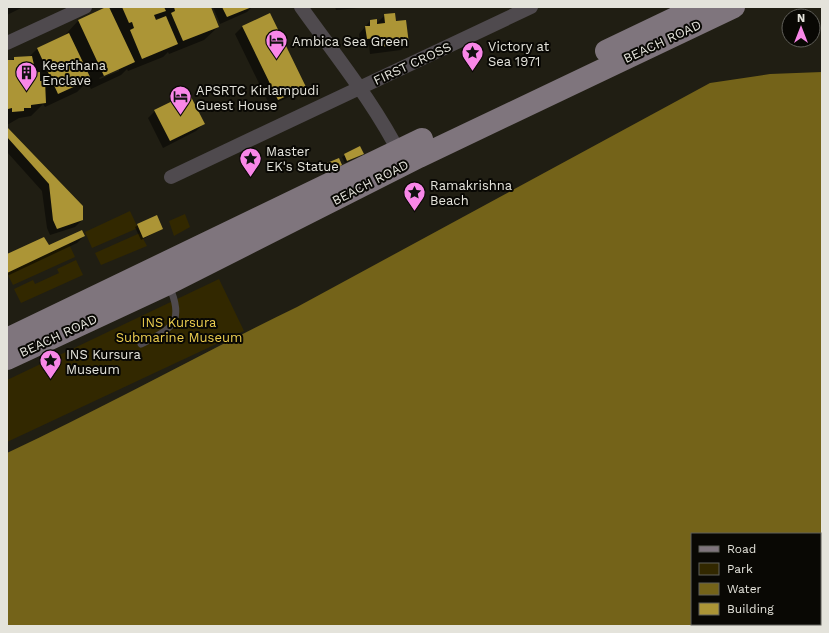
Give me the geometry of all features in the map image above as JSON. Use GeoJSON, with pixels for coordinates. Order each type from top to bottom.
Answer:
{"type":"FeatureCollection","features":[{"type":"Feature","properties":{"kind":"main road","name":"BEACH ROAD"},"geometry":{"type":"LineString","coordinates":[[7,359],[168,284],[402,157],[698,7]]}},
{"type":"Feature","properties":{"kind":"main road","name":"BEACH ROAD"},"geometry":{"type":"LineString","coordinates":[[7,339],[402,157],[734,7]]}},
{"type":"Feature","properties":{"kind":"street"},"geometry":{"type":"LineString","coordinates":[[7,43],[85,7]]}},
{"type":"Feature","properties":{"kind":"street"},"geometry":{"type":"LineString","coordinates":[[301,7],[359,88],[402,157]]}},
{"type":"Feature","properties":{"kind":"street","name":"FIRST CROSS"},"geometry":{"type":"LineString","coordinates":[[171,177],[531,7]]}},
{"type":"Feature","properties":{"kind":"lane"},"geometry":{"type":"LineString","coordinates":[[141,344],[160,335],[173,323],[177,312],[176,301],[168,284]]}},
{"type":"Feature","properties":{"kind":"green space"},"geometry":{"type":"Polygon","coordinates":[[[130,211],[138,228],[92,248],[85,232],[130,211]]]}},
{"type":"Feature","properties":{"kind":"green space"},"geometry":{"type":"Polygon","coordinates":[[[185,214],[190,227],[174,236],[169,221],[185,214]]]}},
{"type":"Feature","properties":{"kind":"green space"},"geometry":{"type":"Polygon","coordinates":[[[140,233],[147,246],[101,265],[95,253],[140,233]]]}},
{"type":"Feature","properties":{"kind":"green space"},"geometry":{"type":"Polygon","coordinates":[[[69,244],[75,257],[13,285],[7,273],[69,244]]]}},
{"type":"Feature","properties":{"kind":"green space"},"geometry":{"type":"Polygon","coordinates":[[[76,260],[83,275],[21,303],[14,289],[33,280],[35,284],[59,273],[57,269],[76,260]]]}},
{"type":"Feature","properties":{"kind":"green space","name":"INS Kursura Submarine Museum"},"geometry":{"type":"Polygon","coordinates":[[[219,279],[244,331],[7,442],[7,380],[219,279]]]}},
{"type":"Feature","properties":{"kind":"water"},"geometry":{"type":"Polygon","coordinates":[[[822,72],[822,626],[7,626],[7,453],[297,307],[710,83],[770,74],[822,72]]]}},
{"type":"Feature","properties":{"kind":"building"},"geometry":{"type":"Polygon","coordinates":[[[109,7],[135,62],[104,76],[78,20],[109,7]]]}},
{"type":"Feature","properties":{"kind":"building"},"geometry":{"type":"Polygon","coordinates":[[[122,7],[164,7],[166,11],[154,15],[156,20],[166,16],[178,44],[142,59],[130,30],[134,28],[132,22],[129,23],[122,7]]]}},
{"type":"Feature","properties":{"kind":"building"},"geometry":{"type":"Polygon","coordinates":[[[174,7],[211,7],[219,27],[183,41],[171,13],[175,11],[174,7]]]}},
{"type":"Feature","properties":{"kind":"building"},"geometry":{"type":"Polygon","coordinates":[[[222,7],[252,7],[227,17],[222,7]]]}},
{"type":"Feature","properties":{"kind":"building"},"geometry":{"type":"Polygon","coordinates":[[[270,13],[306,87],[278,100],[242,26],[270,13]]]}},
{"type":"Feature","properties":{"kind":"building"},"geometry":{"type":"Polygon","coordinates":[[[395,13],[396,21],[406,20],[409,44],[377,47],[376,38],[367,39],[365,26],[370,26],[370,20],[377,19],[377,24],[385,23],[384,14],[395,13]]]}},
{"type":"Feature","properties":{"kind":"building"},"geometry":{"type":"Polygon","coordinates":[[[69,33],[91,79],[58,94],[37,48],[69,33]]]}},
{"type":"Feature","properties":{"kind":"building","name":"Keerthana Enclave"},"geometry":{"type":"Polygon","coordinates":[[[32,56],[34,65],[31,65],[30,73],[40,72],[40,81],[45,81],[46,103],[31,105],[31,108],[24,108],[24,111],[12,112],[12,108],[8,109],[7,103],[8,60],[14,60],[14,57],[32,56]]]}},
{"type":"Feature","properties":{"kind":"building","name":"APSRTC Kirlampudi Guest House"},"geometry":{"type":"Polygon","coordinates":[[[189,93],[205,124],[170,141],[154,110],[189,93]]]}},
{"type":"Feature","properties":{"kind":"building"},"geometry":{"type":"Polygon","coordinates":[[[7,127],[83,206],[83,220],[57,229],[53,220],[49,184],[7,137],[7,127]]]}},
{"type":"Feature","properties":{"kind":"building"},"geometry":{"type":"Polygon","coordinates":[[[360,146],[364,154],[347,161],[344,154],[360,146]]]}},
{"type":"Feature","properties":{"kind":"building"},"geometry":{"type":"Polygon","coordinates":[[[339,158],[342,165],[326,173],[322,165],[339,158]]]}},
{"type":"Feature","properties":{"kind":"building"},"geometry":{"type":"Polygon","coordinates":[[[157,215],[163,229],[143,238],[137,224],[157,215]]]}},
{"type":"Feature","properties":{"kind":"building"},"geometry":{"type":"Polygon","coordinates":[[[82,230],[85,236],[7,273],[7,254],[44,237],[49,245],[82,230]]]}},
{"type":"Feature","properties":{"kind":"place","name":"Ambica Sea Green"},"geometry":{"type":"Point","coordinates":[277,60]}},
{"type":"Feature","properties":{"kind":"place","name":"Victory at Sea 1971"},"geometry":{"type":"Point","coordinates":[472,72]}},
{"type":"Feature","properties":{"kind":"place","name":"Keerthana Enclave"},"geometry":{"type":"Point","coordinates":[26,92]}},
{"type":"Feature","properties":{"kind":"place","name":"APSRTC Kirlampudi Guest House"},"geometry":{"type":"Point","coordinates":[180,116]}},
{"type":"Feature","properties":{"kind":"place","name":"Master EK's Statue"},"geometry":{"type":"Point","coordinates":[251,178]}},
{"type":"Feature","properties":{"kind":"place","name":"Ramakrishna Beach"},"geometry":{"type":"Point","coordinates":[415,212]}},
{"type":"Feature","properties":{"kind":"place","name":"INS Kursura Museum"},"geometry":{"type":"Point","coordinates":[51,380]}}]}
